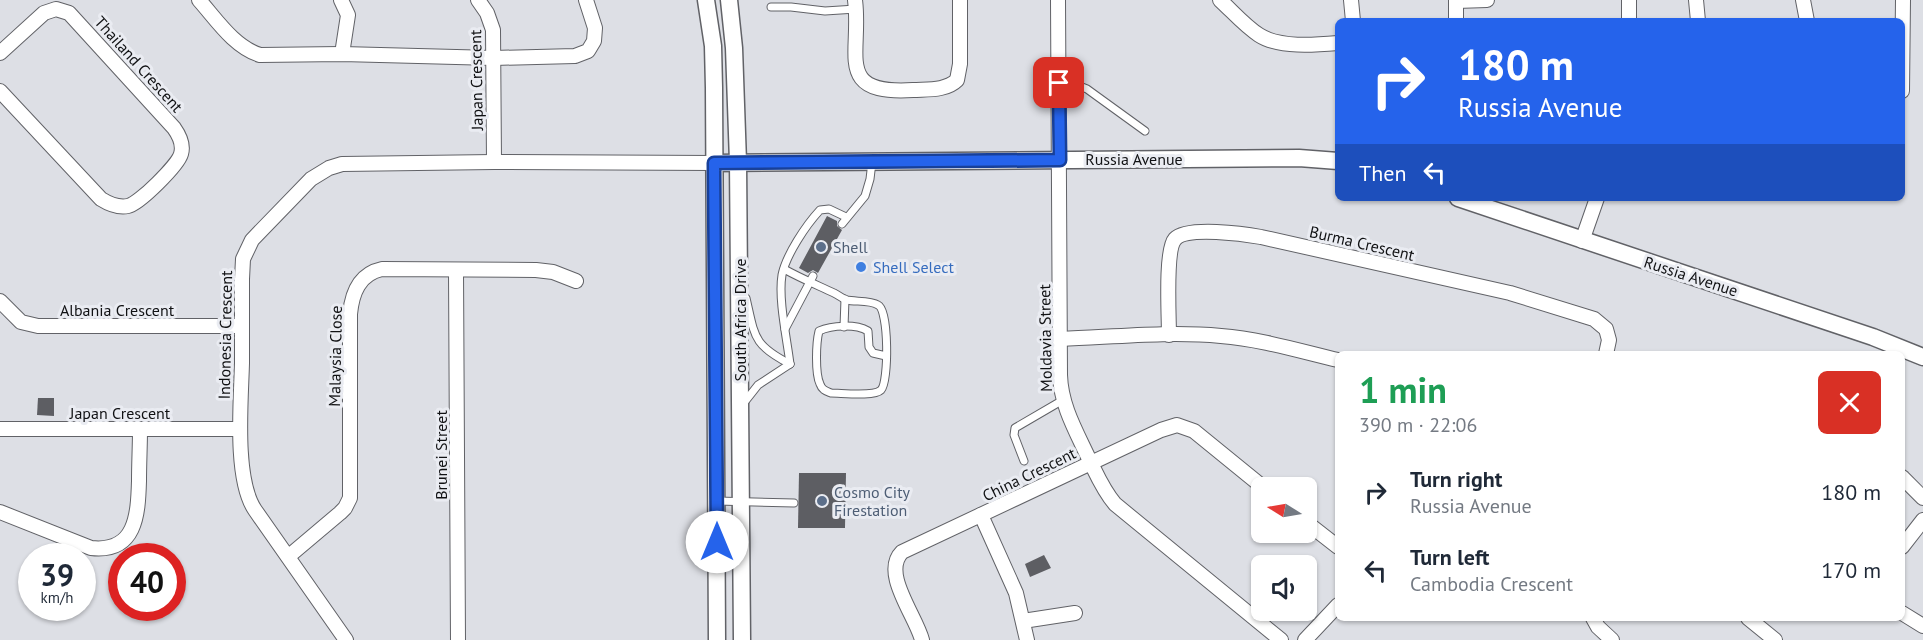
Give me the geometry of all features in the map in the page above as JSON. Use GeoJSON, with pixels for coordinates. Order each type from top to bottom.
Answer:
{"type":"FeatureCollection","features":[{"type":"Feature","properties":{"kind":"street"},"geometry":{"type":"LineString","coordinates":[[199,0],[239,44],[254,53],[266,56],[342,54],[494,58],[582,55],[591,46],[595,34],[586,0]]}},
{"type":"Feature","properties":{"kind":"street"},"geometry":{"type":"LineString","coordinates":[[341,0],[348,15],[342,54]]}},
{"type":"Feature","properties":{"kind":"street","name":"Japan Crescent"},"geometry":{"type":"LineString","coordinates":[[478,0],[491,23],[494,58],[494,162]]}},
{"type":"Feature","properties":{"kind":"street","name":"South Africa Drive"},"geometry":{"type":"LineString","coordinates":[[706,0],[713,56],[717,640]]}},
{"type":"Feature","properties":{"kind":"street","name":"South Africa Drive"},"geometry":{"type":"LineString","coordinates":[[729,0],[734,48],[738,162],[742,640]]}},
{"type":"Feature","properties":{"kind":"street"},"geometry":{"type":"LineString","coordinates":[[856,5],[856,65],[861,79],[872,86],[895,91],[949,86],[957,80],[959,75],[960,0]]}},
{"type":"Feature","properties":{"kind":"street","name":"Moldavia Street"},"geometry":{"type":"LineString","coordinates":[[1058,0],[1060,375],[1063,400],[1104,490],[1115,504],[1281,640]]}},
{"type":"Feature","properties":{"kind":"street"},"geometry":{"type":"LineString","coordinates":[[1221,0],[1251,30],[1269,40],[1284,44],[1335,44]]}},
{"type":"Feature","properties":{"kind":"street"},"geometry":{"type":"LineString","coordinates":[[1351,0],[1353,18]]}},
{"type":"Feature","properties":{"kind":"street"},"geometry":{"type":"LineString","coordinates":[[1456,18],[1456,0],[1487,0]]}},
{"type":"Feature","properties":{"kind":"street"},"geometry":{"type":"LineString","coordinates":[[1629,0],[1629,18]]}},
{"type":"Feature","properties":{"kind":"street"},"geometry":{"type":"LineString","coordinates":[[1696,0],[1698,18]]}},
{"type":"Feature","properties":{"kind":"street"},"geometry":{"type":"LineString","coordinates":[[1803,0],[1806,18]]}},
{"type":"Feature","properties":{"kind":"street"},"geometry":{"type":"LineString","coordinates":[[1903,0],[1903,18]]}},
{"type":"Feature","properties":{"kind":"street","name":"Thailand Crescent"},"geometry":{"type":"LineString","coordinates":[[0,53],[44,13],[56,9],[69,13],[174,128],[182,142],[181,154],[175,164],[133,204],[112,205],[101,199],[0,91]]}},
{"type":"Feature","properties":{"kind":"street","name":"Russia Avenue"},"geometry":{"type":"LineString","coordinates":[[714,163],[1307,158],[1335,161]]}},
{"type":"Feature","properties":{"kind":"street","name":"Indonesia Crescent"},"geometry":{"type":"LineString","coordinates":[[346,640],[246,495],[240,429],[242,268],[248,246],[258,233],[306,184],[321,172],[342,164],[714,163]]}},
{"type":"Feature","properties":{"kind":"street","name":"Russia Avenue"},"geometry":{"type":"LineString","coordinates":[[1467,201],[1873,337],[1923,357]]}},
{"type":"Feature","properties":{"kind":"street"},"geometry":{"type":"LineString","coordinates":[[1582,241],[1597,201]]}},
{"type":"Feature","properties":{"kind":"street","name":"Burma Crescent"},"geometry":{"type":"LineString","coordinates":[[1169,335],[1170,254],[1174,240],[1183,234],[1230,233],[1261,237],[1510,293],[1594,319],[1606,329],[1609,340],[1607,351]]}},
{"type":"Feature","properties":{"kind":"street","name":"Malaysia Close"},"geometry":{"type":"LineString","coordinates":[[289,556],[340,513],[350,498],[350,314],[355,290],[368,274],[382,269],[546,271],[576,280]]}},
{"type":"Feature","properties":{"kind":"street","name":"Brunei Street"},"geometry":{"type":"LineString","coordinates":[[456,271],[458,640]]}},
{"type":"Feature","properties":{"kind":"street","name":"Albania Crescent"},"geometry":{"type":"LineString","coordinates":[[0,302],[21,322],[38,326],[242,326]]}},
{"type":"Feature","properties":{"kind":"street"},"geometry":{"type":"LineString","coordinates":[[1061,339],[1169,335],[1237,338],[1335,359]]}},
{"type":"Feature","properties":{"kind":"street","name":"China Crescent"},"geometry":{"type":"LineString","coordinates":[[922,640],[896,578],[894,566],[905,550],[1091,462],[1177,425],[1194,431],[1251,477]]}},
{"type":"Feature","properties":{"kind":"street","name":"Japan Crescent"},"geometry":{"type":"LineString","coordinates":[[0,429],[240,429]]}},
{"type":"Feature","properties":{"kind":"street"},"geometry":{"type":"LineString","coordinates":[[0,512],[91,549],[104,549],[120,543],[132,530],[138,514],[140,429]]}},
{"type":"Feature","properties":{"kind":"street"},"geometry":{"type":"LineString","coordinates":[[1905,480],[1923,498]]}},
{"type":"Feature","properties":{"kind":"street","name":"China Crescent"},"geometry":{"type":"LineString","coordinates":[[981,515],[1016,593],[1027,640]]}},
{"type":"Feature","properties":{"kind":"street"},"geometry":{"type":"LineString","coordinates":[[1905,543],[1923,520]]}},
{"type":"Feature","properties":{"kind":"street"},"geometry":{"type":"LineString","coordinates":[[1317,531],[1335,546]]}},
{"type":"Feature","properties":{"kind":"street"},"geometry":{"type":"LineString","coordinates":[[1305,640],[1335,608]]}},
{"type":"Feature","properties":{"kind":"street"},"geometry":{"type":"LineString","coordinates":[[1023,621],[1075,614]]}},
{"type":"Feature","properties":{"kind":"street"},"geometry":{"type":"LineString","coordinates":[[1905,615],[1923,626]]}},
{"type":"Feature","properties":{"kind":"street"},"geometry":{"type":"LineString","coordinates":[[1595,621],[1612,640]]}},
{"type":"Feature","properties":{"kind":"street"},"geometry":{"type":"LineString","coordinates":[[1752,621],[1775,640]]}},
{"type":"Feature","properties":{"kind":"lane"},"geometry":{"type":"LineString","coordinates":[[771,7],[791,7],[825,12],[856,5]]}},
{"type":"Feature","properties":{"kind":"lane"},"geometry":{"type":"LineString","coordinates":[[1059,83],[1087,88],[1145,131]]}},
{"type":"Feature","properties":{"kind":"lane"},"geometry":{"type":"LineString","coordinates":[[790,364],[781,288],[784,269],[794,249],[820,210],[829,209],[844,220],[857,207],[864,196],[872,162]]}},
{"type":"Feature","properties":{"kind":"lane"},"geometry":{"type":"LineString","coordinates":[[784,269],[844,299],[878,304],[884,310],[886,356],[885,381],[882,389],[874,393],[824,391],[818,374],[819,331],[825,328],[844,327],[864,329],[868,331],[869,347],[873,353],[886,356]]}},
{"type":"Feature","properties":{"kind":"lane"},"geometry":{"type":"LineString","coordinates":[[740,272],[754,335],[764,348],[790,364]]}},
{"type":"Feature","properties":{"kind":"lane"},"geometry":{"type":"LineString","coordinates":[[785,329],[813,276]]}},
{"type":"Feature","properties":{"kind":"lane"},"geometry":{"type":"LineString","coordinates":[[844,299],[844,327]]}},
{"type":"Feature","properties":{"kind":"lane"},"geometry":{"type":"LineString","coordinates":[[741,407],[758,385],[790,364]]}},
{"type":"Feature","properties":{"kind":"lane"},"geometry":{"type":"LineString","coordinates":[[1024,461],[1014,435],[1015,428],[1063,400]]}},
{"type":"Feature","properties":{"kind":"lane"},"geometry":{"type":"LineString","coordinates":[[717,501],[794,503]]}},
{"type":"Feature","properties":{"kind":"building"},"geometry":{"type":"Polygon","coordinates":[[[827,216],[837,221],[837,226],[842,230],[818,273],[813,270],[808,273],[799,268],[827,216]]]}},
{"type":"Feature","properties":{"kind":"building"},"geometry":{"type":"Polygon","coordinates":[[[38,398],[54,398],[54,416],[37,415],[38,398]]]}},
{"type":"Feature","properties":{"kind":"building","name":"Cosmo City Firestation"},"geometry":{"type":"Polygon","coordinates":[[[799,473],[846,473],[845,528],[798,528],[799,473]]]}},
{"type":"Feature","properties":{"kind":"building"},"geometry":{"type":"Polygon","coordinates":[[[1044,555],[1051,568],[1030,577],[1025,564],[1044,555]]]}},
{"type":"Feature","properties":{"kind":"place","name":"Shell"},"geometry":{"type":"Point","coordinates":[821,247]}},
{"type":"Feature","properties":{"kind":"place","name":"Shell Select"},"geometry":{"type":"Point","coordinates":[861,267]}},
{"type":"Feature","properties":{"kind":"place","name":"Cosmo City Firestation"},"geometry":{"type":"Point","coordinates":[822,501]}},
{"type":"Feature","properties":{"kind":"route"},"geometry":{"type":"LineString","coordinates":[[717,542],[714,163],[1060,160],[1059,83]]}}]}
